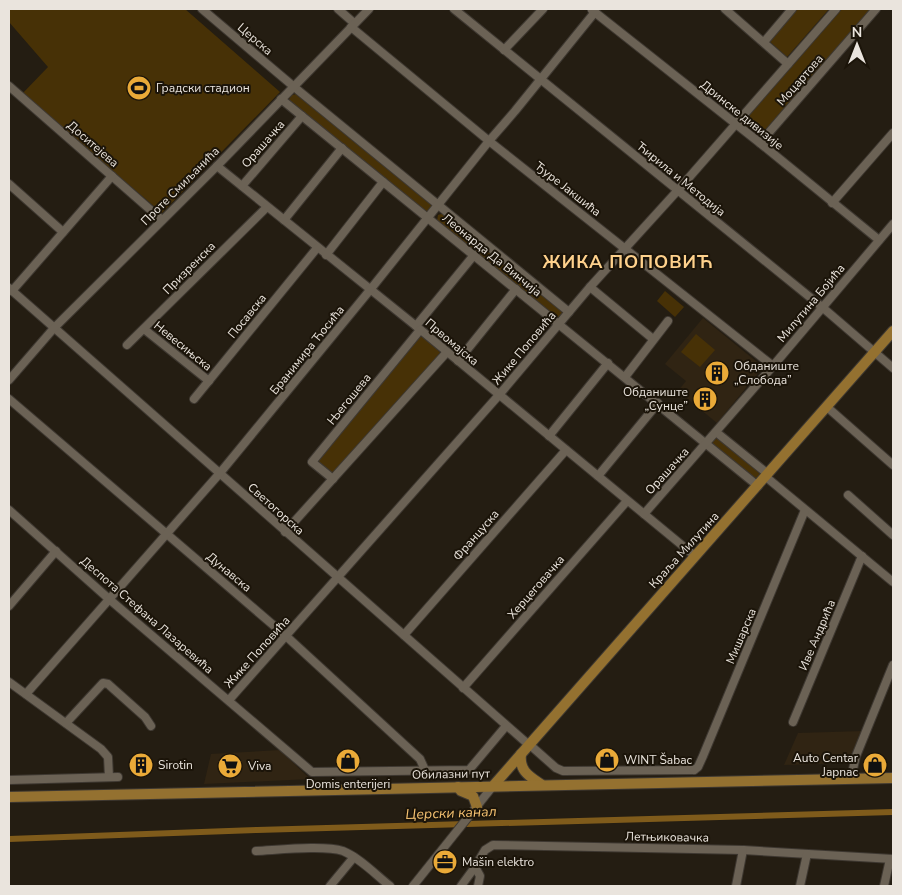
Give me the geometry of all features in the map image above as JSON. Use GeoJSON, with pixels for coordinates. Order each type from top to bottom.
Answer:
{"type":"FeatureCollection","features":[{"type":"Feature","properties":{"kind":"main road","name":"Краља Милутина"},"geometry":{"type":"LineString","coordinates":[[493,786],[893,331]]}},
{"type":"Feature","properties":{"kind":"main road"},"geometry":{"type":"LineString","coordinates":[[521,754],[524,771],[542,785]]}},
{"type":"Feature","properties":{"kind":"main road","name":"Обилазни пут"},"geometry":{"type":"LineString","coordinates":[[9,797],[893,778]]}},
{"type":"Feature","properties":{"kind":"main road"},"geometry":{"type":"LineString","coordinates":[[457,787],[461,791],[473,796],[476,809]]}},
{"type":"Feature","properties":{"kind":"street","name":"Церска"},"geometry":{"type":"LineString","coordinates":[[202,9],[292,86]]}},
{"type":"Feature","properties":{"kind":"street","name":"Ђуре Јакшића"},"geometry":{"type":"LineString","coordinates":[[338,9],[352,25],[489,140],[773,366]]}},
{"type":"Feature","properties":{"kind":"street","name":"Проте Смиљанића"},"geometry":{"type":"LineString","coordinates":[[9,380],[54,328],[217,166],[292,86],[369,9]]}},
{"type":"Feature","properties":{"kind":"street","name":"Ћирила и Методија"},"geometry":{"type":"LineString","coordinates":[[454,9],[822,307],[893,368]]}},
{"type":"Feature","properties":{"kind":"street"},"geometry":{"type":"LineString","coordinates":[[504,50],[543,9]]}},
{"type":"Feature","properties":{"kind":"street"},"geometry":{"type":"LineString","coordinates":[[725,9],[788,64]]}},
{"type":"Feature","properties":{"kind":"street"},"geometry":{"type":"LineString","coordinates":[[764,42],[792,9]]}},
{"type":"Feature","properties":{"kind":"street","name":"Жике Поповића"},"geometry":{"type":"LineString","coordinates":[[229,700],[499,396],[590,286],[678,191],[836,9]]}},
{"type":"Feature","properties":{"kind":"street","name":"Моцартова"},"geometry":{"type":"LineString","coordinates":[[760,143],[876,9]]}},
{"type":"Feature","properties":{"kind":"street","name":"Дринске дивизије"},"geometry":{"type":"LineString","coordinates":[[593,10],[879,240]]}},
{"type":"Feature","properties":{"kind":"street","name":"Бранимира Ћосића"},"geometry":{"type":"LineString","coordinates":[[26,694],[220,473],[370,290],[489,140],[515,111],[593,10]]}},
{"type":"Feature","properties":{"kind":"street","name":"Доситејева"},"geometry":{"type":"LineString","coordinates":[[9,86],[162,220]]}},
{"type":"Feature","properties":{"kind":"street","name":"Леонарда Да Винчија"},"geometry":{"type":"LineString","coordinates":[[292,86],[569,312]]}},
{"type":"Feature","properties":{"kind":"street","name":"Леонарда Да Винчија"},"geometry":{"type":"LineString","coordinates":[[281,99],[758,486]]}},
{"type":"Feature","properties":{"kind":"street","name":"Орашачка"},"geometry":{"type":"LineString","coordinates":[[242,186],[302,116]]}},
{"type":"Feature","properties":{"kind":"street"},"geometry":{"type":"LineString","coordinates":[[832,203],[893,133]]}},
{"type":"Feature","properties":{"kind":"street"},"geometry":{"type":"LineString","coordinates":[[284,220],[342,148]]}},
{"type":"Feature","properties":{"kind":"street","name":"Првомајска"},"geometry":{"type":"LineString","coordinates":[[217,166],[418,328],[695,556]]}},
{"type":"Feature","properties":{"kind":"street"},"geometry":{"type":"LineString","coordinates":[[10,290],[112,176]]}},
{"type":"Feature","properties":{"kind":"street"},"geometry":{"type":"LineString","coordinates":[[326,255],[383,182]]}},
{"type":"Feature","properties":{"kind":"street"},"geometry":{"type":"LineString","coordinates":[[9,184],[63,232]]}},
{"type":"Feature","properties":{"kind":"street","name":"Призренска"},"geometry":{"type":"LineString","coordinates":[[127,345],[267,207]]}},
{"type":"Feature","properties":{"kind":"street","name":"Милутина Бојића"},"geometry":{"type":"LineString","coordinates":[[707,443],[893,224]]}},
{"type":"Feature","properties":{"kind":"street","name":"Посавска"},"geometry":{"type":"LineString","coordinates":[[194,399],[317,248]]}},
{"type":"Feature","properties":{"kind":"street"},"geometry":{"type":"LineString","coordinates":[[418,328],[474,255]]}},
{"type":"Feature","properties":{"kind":"street"},"geometry":{"type":"LineString","coordinates":[[590,286],[653,339]]}},
{"type":"Feature","properties":{"kind":"street"},"geometry":{"type":"LineString","coordinates":[[458,361],[516,289]]}},
{"type":"Feature","properties":{"kind":"street","name":"Светогорска"},"geometry":{"type":"LineString","coordinates":[[10,290],[556,768],[563,771],[694,770]]}},
{"type":"Feature","properties":{"kind":"street"},"geometry":{"type":"LineString","coordinates":[[625,377],[668,321]]}},
{"type":"Feature","properties":{"kind":"street","name":"Његошева"},"geometry":{"type":"LineString","coordinates":[[333,479],[312,462],[418,328]]}},
{"type":"Feature","properties":{"kind":"street","name":"Невесињска"},"geometry":{"type":"LineString","coordinates":[[144,329],[209,381]]}},
{"type":"Feature","properties":{"kind":"street"},"geometry":{"type":"LineString","coordinates":[[285,532],[447,352]]}},
{"type":"Feature","properties":{"kind":"street"},"geometry":{"type":"LineString","coordinates":[[549,436],[608,363]]}},
{"type":"Feature","properties":{"kind":"street","name":"Дунавска"},"geometry":{"type":"LineString","coordinates":[[9,399],[286,636],[420,759],[425,770]]}},
{"type":"Feature","properties":{"kind":"street"},"geometry":{"type":"LineString","coordinates":[[598,476],[658,404]]}},
{"type":"Feature","properties":{"kind":"street"},"geometry":{"type":"LineString","coordinates":[[827,407],[893,465]]}},
{"type":"Feature","properties":{"kind":"street"},"geometry":{"type":"LineString","coordinates":[[716,432],[805,510],[893,582]]}},
{"type":"Feature","properties":{"kind":"street","name":"Орашачка"},"geometry":{"type":"LineString","coordinates":[[644,514],[707,443]]}},
{"type":"Feature","properties":{"kind":"street","name":"Француска"},"geometry":{"type":"LineString","coordinates":[[404,635],[566,450]]}},
{"type":"Feature","properties":{"kind":"street"},"geometry":{"type":"LineString","coordinates":[[848,495],[893,535]]}},
{"type":"Feature","properties":{"kind":"street","name":"Херцеговачка"},"geometry":{"type":"LineString","coordinates":[[463,688],[626,501]]}},
{"type":"Feature","properties":{"kind":"street","name":"Деспота Стефана Лазаревића"},"geometry":{"type":"LineString","coordinates":[[9,510],[312,772],[469,770],[506,726]]}},
{"type":"Feature","properties":{"kind":"street","name":"Мишарска"},"geometry":{"type":"LineString","coordinates":[[694,770],[698,767],[703,756],[805,510]]}},
{"type":"Feature","properties":{"kind":"street"},"geometry":{"type":"LineString","coordinates":[[9,606],[56,551]]}},
{"type":"Feature","properties":{"kind":"street","name":"Иве Андрића"},"geometry":{"type":"LineString","coordinates":[[793,722],[862,556]]}},
{"type":"Feature","properties":{"kind":"street"},"geometry":{"type":"LineString","coordinates":[[851,778],[856,756],[893,665]]}},
{"type":"Feature","properties":{"kind":"street"},"geometry":{"type":"LineString","coordinates":[[9,682],[101,749],[108,757],[109,777]]}},
{"type":"Feature","properties":{"kind":"street"},"geometry":{"type":"LineString","coordinates":[[66,722],[103,683],[108,684],[145,717],[151,726]]}},
{"type":"Feature","properties":{"kind":"street"},"geometry":{"type":"LineString","coordinates":[[694,770],[700,782]]}},
{"type":"Feature","properties":{"kind":"street"},"geometry":{"type":"LineString","coordinates":[[9,780],[118,777]]}},
{"type":"Feature","properties":{"kind":"street"},"geometry":{"type":"LineString","coordinates":[[413,886],[493,786]]}},
{"type":"Feature","properties":{"kind":"street","name":"Летњиковачка"},"geometry":{"type":"LineString","coordinates":[[461,886],[475,868],[485,850],[493,845],[743,850],[891,859]]}},
{"type":"Feature","properties":{"kind":"street"},"geometry":{"type":"LineString","coordinates":[[256,851],[333,849],[343,851],[354,857],[390,886]]}},
{"type":"Feature","properties":{"kind":"street"},"geometry":{"type":"LineString","coordinates":[[736,886],[743,850]]}},
{"type":"Feature","properties":{"kind":"street"},"geometry":{"type":"LineString","coordinates":[[800,886],[807,854]]}},
{"type":"Feature","properties":{"kind":"street"},"geometry":{"type":"LineString","coordinates":[[330,886],[354,857]]}},
{"type":"Feature","properties":{"kind":"street"},"geometry":{"type":"LineString","coordinates":[[884,886],[891,859]]}},
{"type":"Feature","properties":{"kind":"street"},"geometry":{"type":"LineString","coordinates":[[475,868],[480,876],[478,886]]}},
{"type":"Feature","properties":{"kind":"shaded area"},"geometry":{"type":"Polygon","coordinates":[[[9,9],[185,9],[280,92],[162,213],[22,94],[48,67],[9,22],[9,9]]]}},
{"type":"Feature","properties":{"kind":"shaded area"},"geometry":{"type":"Polygon","coordinates":[[[796,9],[829,9],[787,57],[769,41],[796,9]]]}},
{"type":"Feature","properties":{"kind":"shaded area"},"geometry":{"type":"Polygon","coordinates":[[[842,9],[871,9],[759,137],[742,123],[842,9]]]}},
{"type":"Feature","properties":{"kind":"shaded area"},"geometry":{"type":"Polygon","coordinates":[[[296,94],[434,206],[429,212],[426,212],[291,102],[289,99],[292,95],[296,94]]]}},
{"type":"Feature","properties":{"kind":"shaded area"},"geometry":{"type":"Polygon","coordinates":[[[444,213],[563,311],[564,313],[559,319],[437,221],[438,215],[444,213]]]}},
{"type":"Feature","properties":{"kind":"shaded area"},"geometry":{"type":"Polygon","coordinates":[[[665,291],[684,307],[675,317],[657,301],[665,291]]]}},
{"type":"Feature","properties":{"kind":"shaded area"},"geometry":{"type":"Polygon","coordinates":[[[703,318],[763,367],[717,423],[678,391],[686,381],[665,364],[703,318]]]}},
{"type":"Feature","properties":{"kind":"shaded area"},"geometry":{"type":"Polygon","coordinates":[[[696,334],[715,350],[700,367],[681,352],[696,334]]]}},
{"type":"Feature","properties":{"kind":"shaded area"},"geometry":{"type":"Polygon","coordinates":[[[421,335],[442,354],[332,473],[317,462],[317,460],[418,336],[421,335]]]}},
{"type":"Feature","properties":{"kind":"shaded area"},"geometry":{"type":"Polygon","coordinates":[[[718,437],[762,474],[756,480],[713,446],[713,440],[718,437]]]}},
{"type":"Feature","properties":{"kind":"shaded area"},"geometry":{"type":"Polygon","coordinates":[[[864,731],[850,763],[784,765],[798,733],[864,731]]]}},
{"type":"Feature","properties":{"kind":"shaded area"},"geometry":{"type":"Polygon","coordinates":[[[280,750],[310,779],[204,784],[211,754],[280,750]]]}},
{"type":"Feature","properties":{"kind":"waterway","name":"Церски канал"},"geometry":{"type":"LineString","coordinates":[[9,839],[893,812]]}},
{"type":"Feature","properties":{"kind":"place","name":"Градски стадион"},"geometry":{"type":"Point","coordinates":[139,88]}},
{"type":"Feature","properties":{"kind":"place","name":"Обданиште „Слобода”"},"geometry":{"type":"Point","coordinates":[717,373]}},
{"type":"Feature","properties":{"kind":"place","name":"Обданиште „Сунце”"},"geometry":{"type":"Point","coordinates":[705,399]}},
{"type":"Feature","properties":{"kind":"place","name":"WINT Šabac"},"geometry":{"type":"Point","coordinates":[607,760]}},
{"type":"Feature","properties":{"kind":"place","name":"Domis enterijeri"},"geometry":{"type":"Point","coordinates":[348,761]}},
{"type":"Feature","properties":{"kind":"place","name":"Sirotin"},"geometry":{"type":"Point","coordinates":[141,765]}},
{"type":"Feature","properties":{"kind":"place","name":"Auto Centar Japnac"},"geometry":{"type":"Point","coordinates":[875,765]}},
{"type":"Feature","properties":{"kind":"place","name":"Viva"},"geometry":{"type":"Point","coordinates":[230,766]}},
{"type":"Feature","properties":{"kind":"place","name":"Mašin elektro"},"geometry":{"type":"Point","coordinates":[445,862]}},
{"type":"Feature","properties":{"kind":"district","name":"ЖИКА ПОПОВИЋ"},"geometry":{"type":"Point","coordinates":[628,262]}}]}
